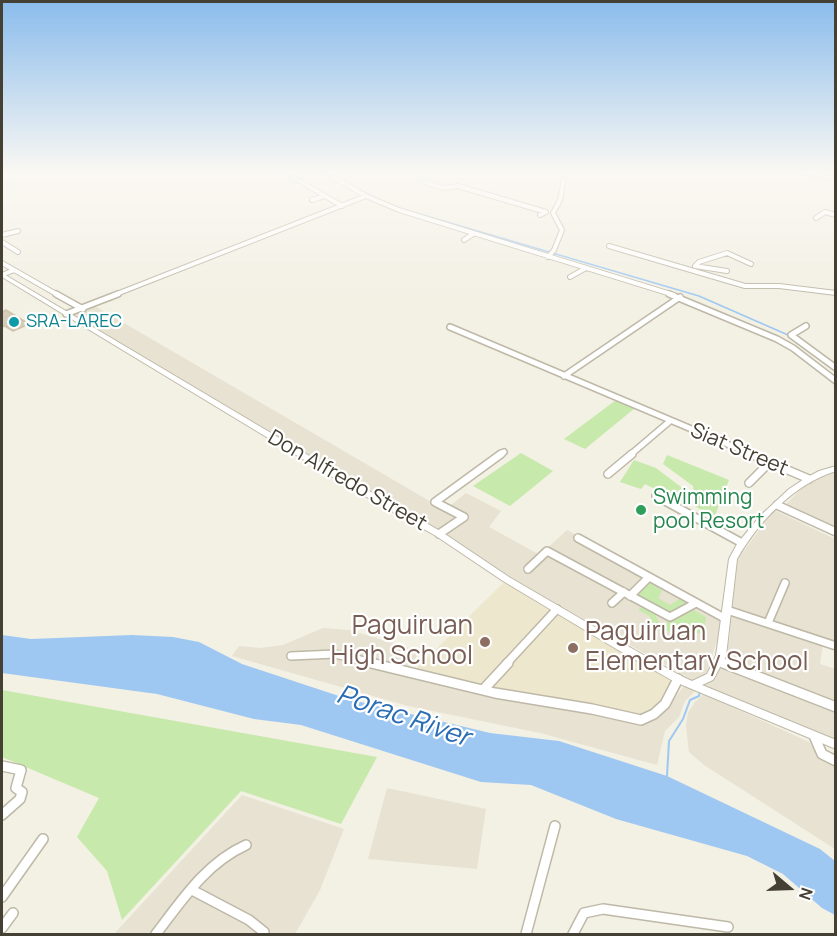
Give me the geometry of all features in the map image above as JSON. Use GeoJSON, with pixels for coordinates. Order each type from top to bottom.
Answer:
{"type":"FeatureCollection","features":[{"type":"Feature","properties":{"kind":"street"},"geometry":{"type":"LineString","coordinates":[[66,314],[320,215]]}},
{"type":"Feature","properties":{"kind":"street"},"geometry":{"type":"LineString","coordinates":[[413,215],[680,297],[777,339],[793,348],[836,381]]}},
{"type":"Feature","properties":{"kind":"street"},"geometry":{"type":"LineString","coordinates":[[550,255],[562,230],[554,215]]}},
{"type":"Feature","properties":{"kind":"street"},"geometry":{"type":"LineString","coordinates":[[816,218],[821,215]]}},
{"type":"Feature","properties":{"kind":"street"},"geometry":{"type":"LineString","coordinates":[[3,228],[10,232]]}},
{"type":"Feature","properties":{"kind":"street"},"geometry":{"type":"LineString","coordinates":[[2,235],[18,231]]}},
{"type":"Feature","properties":{"kind":"street"},"geometry":{"type":"LineString","coordinates":[[464,240],[473,234]]}},
{"type":"Feature","properties":{"kind":"street"},"geometry":{"type":"LineString","coordinates":[[2,242],[18,252]]}},
{"type":"Feature","properties":{"kind":"street"},"geometry":{"type":"LineString","coordinates":[[609,246],[744,286],[779,286],[836,293]]}},
{"type":"Feature","properties":{"kind":"street"},"geometry":{"type":"LineString","coordinates":[[727,271],[716,266],[701,268],[695,266],[699,262],[727,253],[751,264]]}},
{"type":"Feature","properties":{"kind":"street"},"geometry":{"type":"LineString","coordinates":[[2,263],[83,309]]}},
{"type":"Feature","properties":{"kind":"street"},"geometry":{"type":"LineString","coordinates":[[570,277],[586,268]]}},
{"type":"Feature","properties":{"kind":"street"},"geometry":{"type":"LineString","coordinates":[[2,275],[14,270]]}},
{"type":"Feature","properties":{"kind":"street","name":"Don Alfredo Street"},"geometry":{"type":"LineString","coordinates":[[2,275],[352,485],[439,534],[506,579],[678,679],[836,745]]}},
{"type":"Feature","properties":{"kind":"street"},"geometry":{"type":"LineString","coordinates":[[564,376],[680,297]]}},
{"type":"Feature","properties":{"kind":"street"},"geometry":{"type":"LineString","coordinates":[[806,326],[800,327],[791,335],[836,368]]}},
{"type":"Feature","properties":{"kind":"street","name":"Siat Street"},"geometry":{"type":"LineString","coordinates":[[450,327],[808,479]]}},
{"type":"Feature","properties":{"kind":"street"},"geometry":{"type":"LineString","coordinates":[[608,474],[670,421]]}},
{"type":"Feature","properties":{"kind":"street"},"geometry":{"type":"LineString","coordinates":[[439,534],[464,517],[435,502],[504,452]]}},
{"type":"Feature","properties":{"kind":"street"},"geometry":{"type":"LineString","coordinates":[[749,483],[769,463]]}},
{"type":"Feature","properties":{"kind":"street"},"geometry":{"type":"LineString","coordinates":[[693,685],[710,677],[718,661],[727,615],[733,559],[742,543],[766,514],[808,479],[823,470],[836,468]]}},
{"type":"Feature","properties":{"kind":"street"},"geometry":{"type":"LineString","coordinates":[[656,496],[742,543]]}},
{"type":"Feature","properties":{"kind":"street"},"geometry":{"type":"LineString","coordinates":[[777,505],[836,532]]}},
{"type":"Feature","properties":{"kind":"street"},"geometry":{"type":"LineString","coordinates":[[578,538],[696,603],[727,615],[768,623],[836,646]]}},
{"type":"Feature","properties":{"kind":"street"},"geometry":{"type":"LineString","coordinates":[[528,569],[547,551],[670,617],[696,603]]}},
{"type":"Feature","properties":{"kind":"street"},"geometry":{"type":"LineString","coordinates":[[612,603],[649,577]]}},
{"type":"Feature","properties":{"kind":"street"},"geometry":{"type":"LineString","coordinates":[[768,623],[785,583]]}},
{"type":"Feature","properties":{"kind":"street"},"geometry":{"type":"LineString","coordinates":[[483,690],[557,609]]}},
{"type":"Feature","properties":{"kind":"street"},"geometry":{"type":"LineString","coordinates":[[291,656],[335,654],[483,690],[641,720],[649,718],[664,705],[675,690],[678,679]]}},
{"type":"Feature","properties":{"kind":"street"},"geometry":{"type":"LineString","coordinates":[[718,661],[836,708]]}},
{"type":"Feature","properties":{"kind":"street"},"geometry":{"type":"LineString","coordinates":[[815,738],[822,754],[836,761]]}},
{"type":"Feature","properties":{"kind":"street"},"geometry":{"type":"LineString","coordinates":[[2,766],[21,770],[16,788],[22,792],[20,799],[2,815]]}},
{"type":"Feature","properties":{"kind":"street"},"geometry":{"type":"LineString","coordinates":[[526,934],[555,826]]}},
{"type":"Feature","properties":{"kind":"street"},"geometry":{"type":"LineString","coordinates":[[2,897],[43,839]]}},
{"type":"Feature","properties":{"kind":"street"},"geometry":{"type":"LineString","coordinates":[[156,934],[211,867],[230,850],[246,845]]}},
{"type":"Feature","properties":{"kind":"street"},"geometry":{"type":"LineString","coordinates":[[192,890],[249,920],[264,932]]}},
{"type":"Feature","properties":{"kind":"street"},"geometry":{"type":"LineString","coordinates":[[573,934],[584,913],[603,909],[728,927]]}},
{"type":"Feature","properties":{"kind":"street"},"geometry":{"type":"LineString","coordinates":[[2,928],[13,913]]}},
{"type":"Feature","properties":{"kind":"shaded area"},"geometry":{"type":"Polygon","coordinates":[[[93,305],[445,510],[466,493],[501,511],[489,527],[540,555],[567,530],[721,613],[720,631],[707,672],[696,682],[537,593],[70,314],[93,305]]]}},
{"type":"Feature","properties":{"kind":"shaded area"},"geometry":{"type":"Polygon","coordinates":[[[835,472],[835,526],[817,521],[785,505],[806,484],[824,474],[835,472]]]}},
{"type":"Feature","properties":{"kind":"shaded area"},"geometry":{"type":"Polygon","coordinates":[[[774,510],[835,539],[835,644],[727,605],[732,567],[774,510]]]}},
{"type":"Feature","properties":{"kind":"shaded area","name":"Paguiruan High School"},"geometry":{"type":"Polygon","coordinates":[[[504,582],[554,613],[483,687],[415,670],[504,582]]]}},
{"type":"Feature","properties":{"kind":"shaded area","name":"Paguiruan Elementary School"},"geometry":{"type":"Polygon","coordinates":[[[560,614],[675,681],[657,708],[644,716],[634,716],[489,688],[560,614]]]}},
{"type":"Feature","properties":{"kind":"shaded area"},"geometry":{"type":"Polygon","coordinates":[[[730,614],[823,644],[820,664],[835,669],[835,705],[724,660],[730,636],[730,614]]]}},
{"type":"Feature","properties":{"kind":"shaded area"},"geometry":{"type":"Polygon","coordinates":[[[323,628],[349,630],[420,651],[406,672],[519,700],[645,723],[664,711],[685,685],[696,690],[685,701],[679,717],[665,731],[657,765],[540,733],[408,706],[232,656],[239,646],[260,648],[283,645],[323,628]]]}},
{"type":"Feature","properties":{"kind":"shaded area"},"geometry":{"type":"Polygon","coordinates":[[[723,666],[835,710],[835,742],[705,686],[723,666]]]}},
{"type":"Feature","properties":{"kind":"shaded area"},"geometry":{"type":"Polygon","coordinates":[[[704,694],[809,742],[818,757],[835,766],[835,849],[704,765],[689,752],[686,726],[688,713],[704,694]]]}},
{"type":"Feature","properties":{"kind":"shaded area"},"geometry":{"type":"Polygon","coordinates":[[[387,788],[486,809],[477,869],[368,859],[387,788]]]}},
{"type":"Feature","properties":{"kind":"shaded area"},"geometry":{"type":"Polygon","coordinates":[[[242,795],[344,829],[320,890],[295,934],[114,934],[242,795]]]}},
{"type":"Feature","properties":{"kind":"green space"},"geometry":{"type":"Polygon","coordinates":[[[616,400],[635,408],[585,449],[564,439],[616,400]]]}},
{"type":"Feature","properties":{"kind":"green space"},"geometry":{"type":"Polygon","coordinates":[[[521,453],[553,471],[510,506],[473,486],[521,453]]]}},
{"type":"Feature","properties":{"kind":"green space"},"geometry":{"type":"Polygon","coordinates":[[[667,455],[729,480],[714,518],[695,506],[693,486],[663,464],[667,455]]]}},
{"type":"Feature","properties":{"kind":"green space"},"geometry":{"type":"Polygon","coordinates":[[[634,460],[656,468],[681,487],[682,503],[645,484],[641,489],[620,482],[634,460]]]}},
{"type":"Feature","properties":{"kind":"green space"},"geometry":{"type":"Polygon","coordinates":[[[648,580],[662,591],[658,598],[670,605],[681,598],[690,604],[669,615],[634,595],[648,580]]]}},
{"type":"Feature","properties":{"kind":"green space"},"geometry":{"type":"Polygon","coordinates":[[[641,607],[655,614],[658,621],[666,625],[668,621],[692,609],[706,617],[703,634],[690,631],[685,638],[649,623],[650,616],[638,610],[641,607]]]}},
{"type":"Feature","properties":{"kind":"green space"},"geometry":{"type":"Polygon","coordinates":[[[2,690],[377,757],[341,824],[241,791],[122,920],[107,871],[77,837],[99,798],[2,757],[2,690]]]}},
{"type":"Feature","properties":{"kind":"water","name":"Porac River"},"geometry":{"type":"Polygon","coordinates":[[[2,635],[31,639],[132,635],[173,637],[199,642],[242,664],[348,699],[490,733],[559,741],[667,776],[820,849],[835,861],[835,915],[822,908],[783,874],[747,856],[616,819],[531,785],[481,782],[301,725],[254,719],[157,694],[2,673],[2,635]]]}},
{"type":"Feature","properties":{"kind":"building","name":"SRA-LAREC"},"geometry":{"type":"Polygon","coordinates":[[[6,310],[29,324],[13,331],[5,326],[2,327],[2,312],[6,310]]]}},
{"type":"Feature","properties":{"kind":"waterway"},"geometry":{"type":"LineString","coordinates":[[422,215],[699,296],[788,335]]}},
{"type":"Feature","properties":{"kind":"waterway"},"geometry":{"type":"LineString","coordinates":[[667,776],[669,741],[683,719],[690,700],[699,696],[700,691]]}},
{"type":"Feature","properties":{"kind":"place","name":"SRA-LAREC"},"geometry":{"type":"Point","coordinates":[14,322]}},
{"type":"Feature","properties":{"kind":"place","name":"Swimming pool Resort"},"geometry":{"type":"Point","coordinates":[641,510]}},
{"type":"Feature","properties":{"kind":"place","name":"Paguiruan High School"},"geometry":{"type":"Point","coordinates":[485,642]}},
{"type":"Feature","properties":{"kind":"place","name":"Paguiruan Elementary School"},"geometry":{"type":"Point","coordinates":[573,648]}}]}
